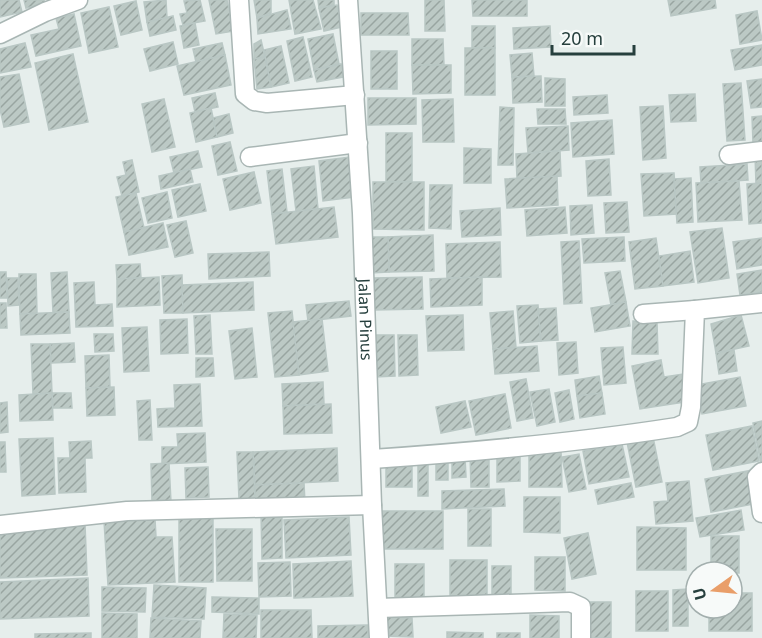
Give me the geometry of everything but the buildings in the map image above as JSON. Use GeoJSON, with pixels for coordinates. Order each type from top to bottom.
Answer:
{"type":"FeatureCollection","features":[{"type":"Feature","properties":{"kind":"street"},"geometry":{"type":"LineString","coordinates":[[0,34],[45,12],[78,0]]}},
{"type":"Feature","properties":{"kind":"street"},"geometry":{"type":"LineString","coordinates":[[239,0],[245,94],[254,101],[267,104],[355,95]]}},
{"type":"Feature","properties":{"kind":"street","name":"Jalan Pinus"},"geometry":{"type":"LineString","coordinates":[[348,0],[358,143],[379,638]]}},
{"type":"Feature","properties":{"kind":"street"},"geometry":{"type":"LineString","coordinates":[[250,157],[358,143]]}},
{"type":"Feature","properties":{"kind":"street"},"geometry":{"type":"LineString","coordinates":[[729,155],[762,151]]}},
{"type":"Feature","properties":{"kind":"street"},"geometry":{"type":"LineString","coordinates":[[643,314],[762,303]]}},
{"type":"Feature","properties":{"kind":"street"},"geometry":{"type":"LineString","coordinates":[[372,459],[502,451],[600,440],[677,427],[688,422],[691,407],[695,310]]}},
{"type":"Feature","properties":{"kind":"street"},"geometry":{"type":"LineString","coordinates":[[762,472],[757,477],[762,513]]}},
{"type":"Feature","properties":{"kind":"street"},"geometry":{"type":"LineString","coordinates":[[0,525],[127,511],[372,505]]}},
{"type":"Feature","properties":{"kind":"street"},"geometry":{"type":"LineString","coordinates":[[378,608],[570,602],[581,608],[581,638]]}}]}
